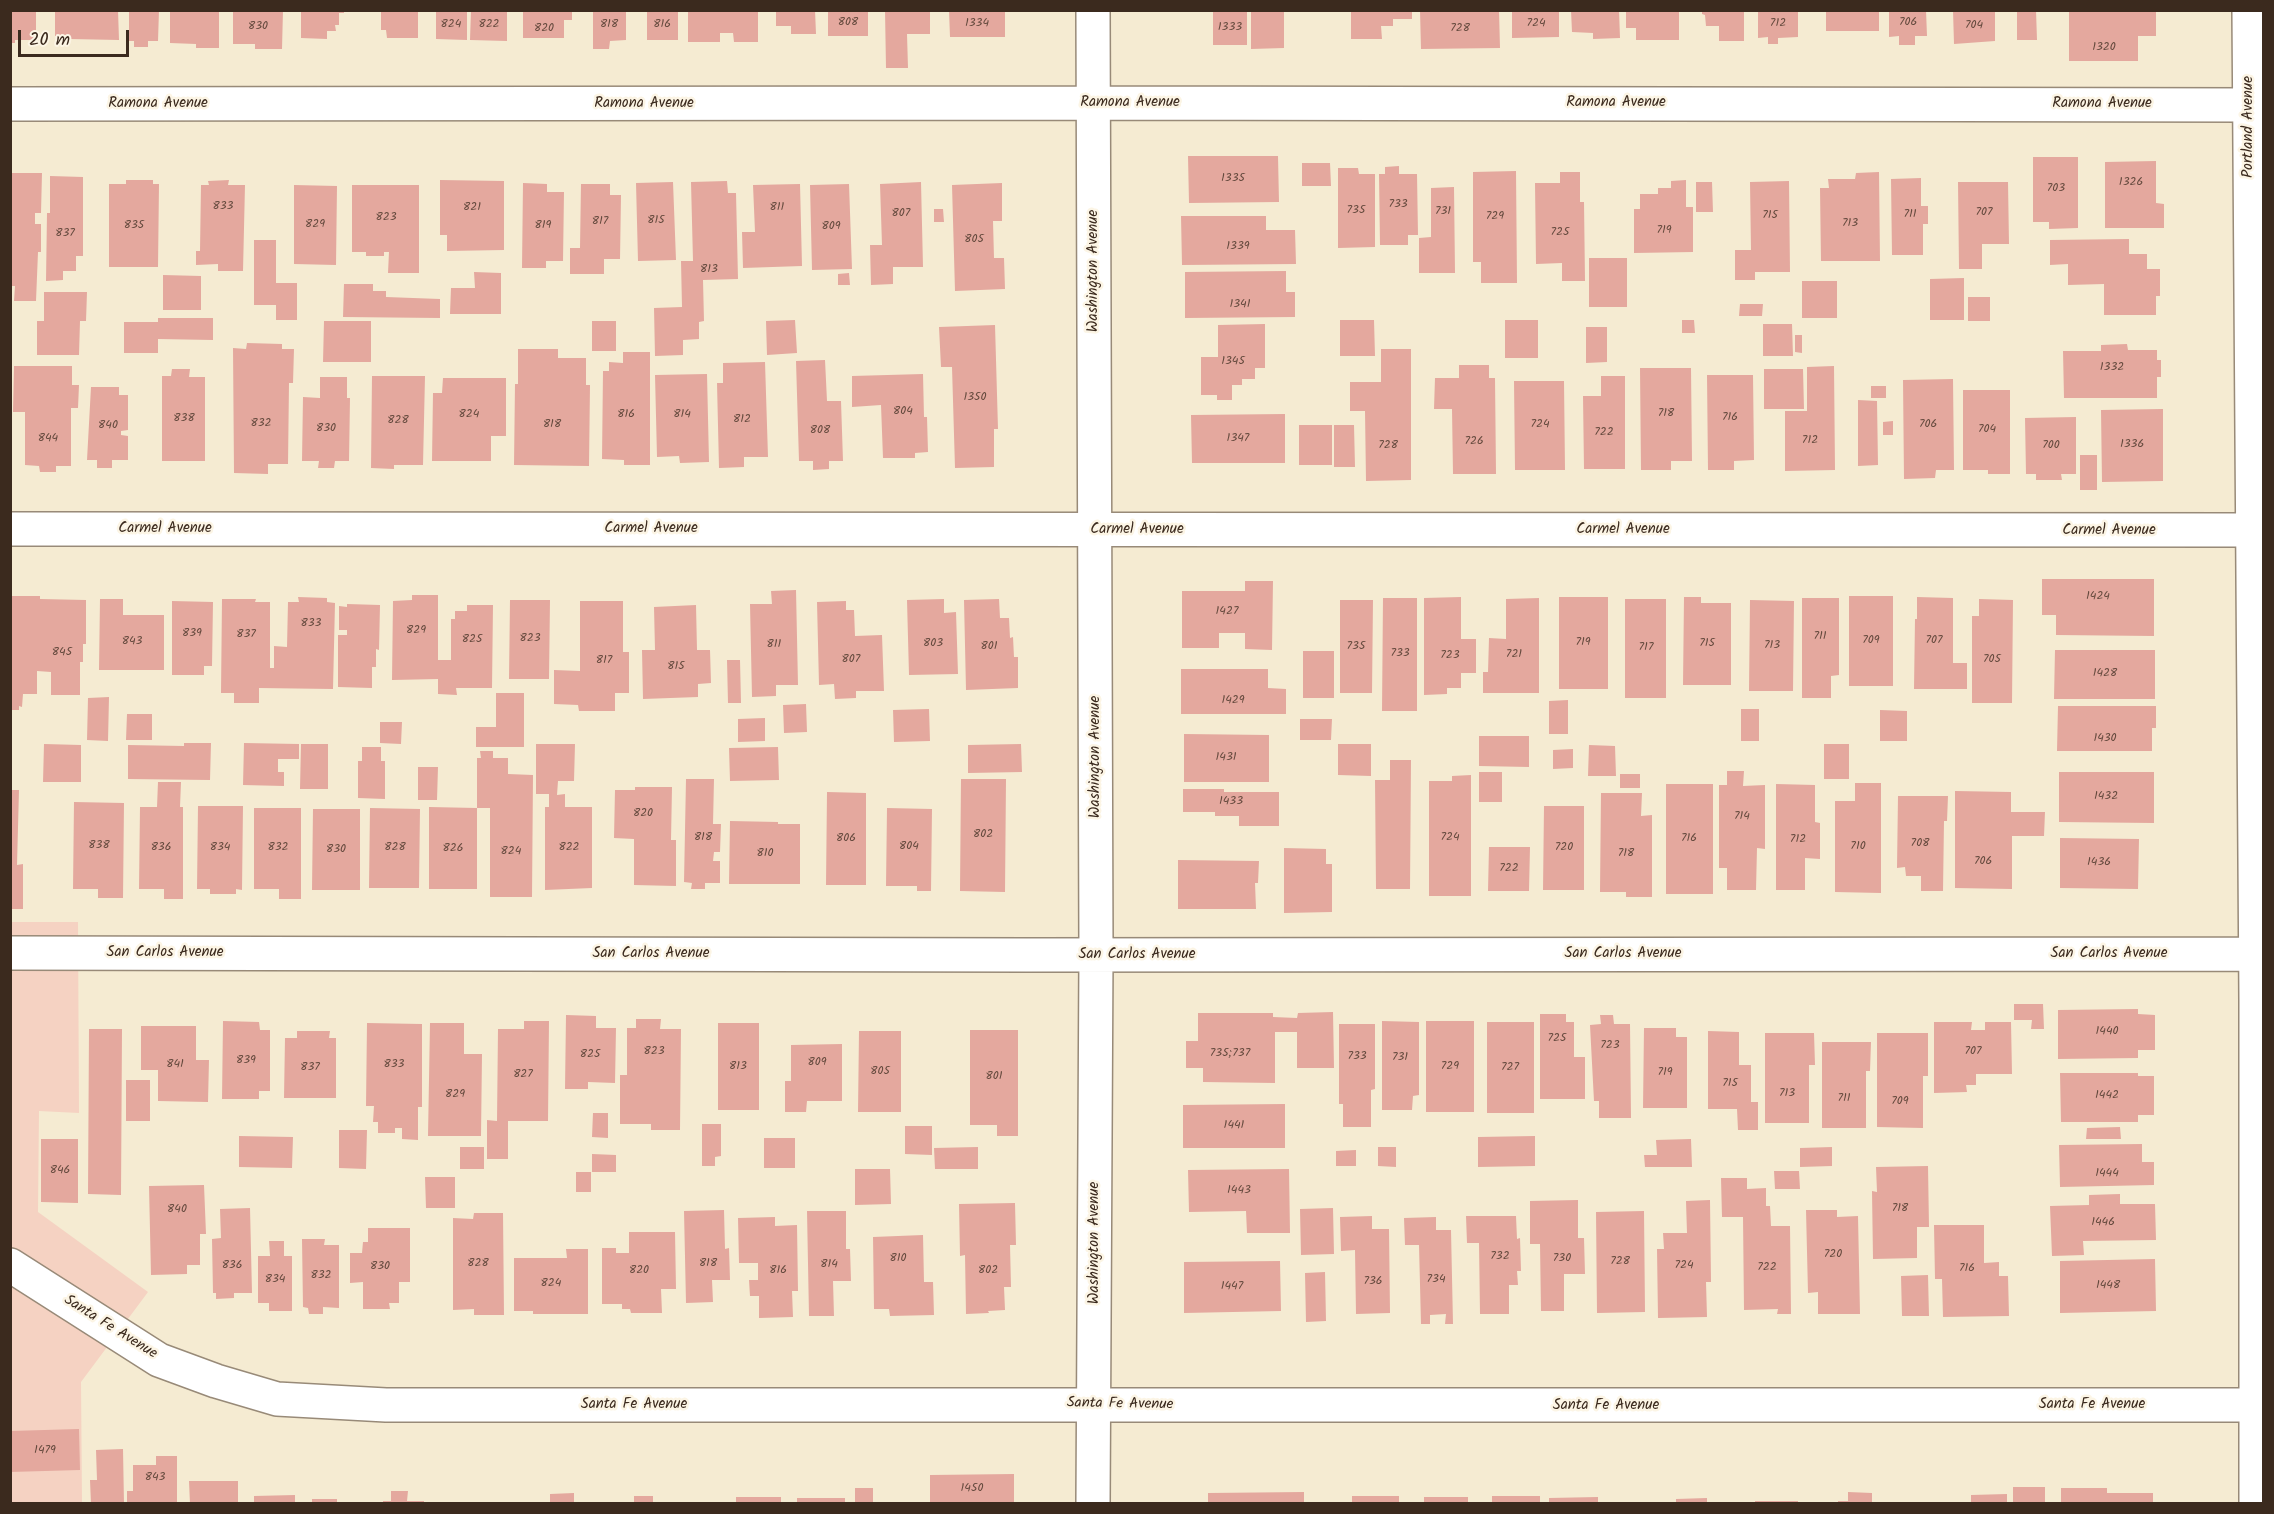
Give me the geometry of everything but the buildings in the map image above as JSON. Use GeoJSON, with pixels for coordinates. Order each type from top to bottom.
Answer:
{"type":"FeatureCollection","features":[{"type":"Feature","properties":{"kind":"street","name":"Washington Avenue"},"geometry":{"type":"LineString","coordinates":[[1093,10],[1096,954],[1093,1503]]}},
{"type":"Feature","properties":{"kind":"street","name":"Portland Avenue"},"geometry":{"type":"LineString","coordinates":[[2249,10],[2258,530],[2260,954],[2260,1405],[2256,1503]]}},
{"type":"Feature","properties":{"kind":"street","name":"Ramona Avenue"},"geometry":{"type":"LineString","coordinates":[[10,105],[1094,103],[2249,105]]}},
{"type":"Feature","properties":{"kind":"street","name":"Carmel Avenue"},"geometry":{"type":"LineString","coordinates":[[10,529],[2258,530]]}},
{"type":"Feature","properties":{"kind":"street","name":"San Carlos Avenue"},"geometry":{"type":"LineString","coordinates":[[10,953],[2260,954]]}},
{"type":"Feature","properties":{"kind":"street","name":"Santa Fe Avenue"},"geometry":{"type":"LineString","coordinates":[[10,1265],[159,1360],[216,1381],[277,1399],[386,1405],[2260,1405]]}},
{"type":"Feature","properties":{"kind":"shaded area"},"geometry":{"type":"Polygon","coordinates":[[[11,922],[78,922],[79,1113],[39,1111],[38,1212],[148,1292],[81,1382],[82,1503],[11,1504],[11,922]]]}}]}
